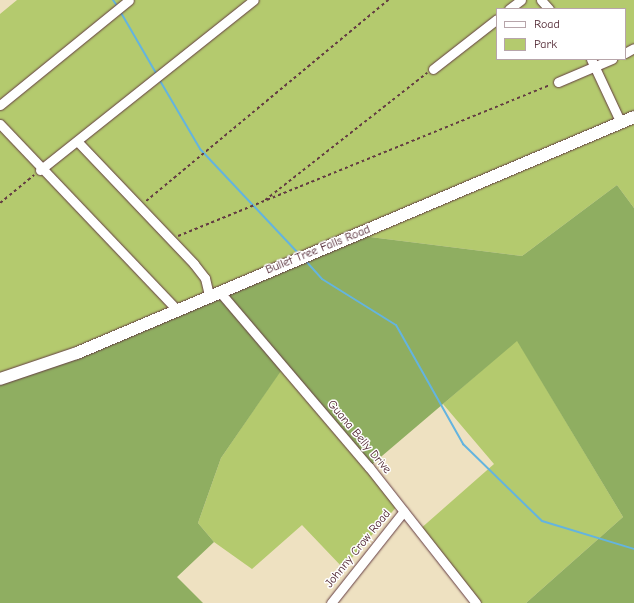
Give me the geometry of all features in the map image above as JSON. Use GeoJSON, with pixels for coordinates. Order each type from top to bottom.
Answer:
{"type":"FeatureCollection","features":[{"type":"Feature","properties":{"kind":"main road","name":"Bullet Tree Falls Road"},"geometry":{"type":"LineString","coordinates":[[0,379],[77,353],[176,309],[634,117]]}},
{"type":"Feature","properties":{"kind":"street"},"geometry":{"type":"LineString","coordinates":[[0,105],[129,0]]}},
{"type":"Feature","properties":{"kind":"street"},"geometry":{"type":"LineString","coordinates":[[40,170],[78,142],[254,0]]}},
{"type":"Feature","properties":{"kind":"street"},"geometry":{"type":"LineString","coordinates":[[511,8],[521,0]]}},
{"type":"Feature","properties":{"kind":"street"},"geometry":{"type":"LineString","coordinates":[[541,0],[548,8]]}},
{"type":"Feature","properties":{"kind":"street"},"geometry":{"type":"LineString","coordinates":[[433,69],[496,20]]}},
{"type":"Feature","properties":{"kind":"street"},"geometry":{"type":"LineString","coordinates":[[592,60],[597,66],[621,123]]}},
{"type":"Feature","properties":{"kind":"street"},"geometry":{"type":"LineString","coordinates":[[558,82],[610,60]]}},
{"type":"Feature","properties":{"kind":"street"},"geometry":{"type":"LineString","coordinates":[[0,124],[40,170],[176,309]]}},
{"type":"Feature","properties":{"kind":"street"},"geometry":{"type":"LineString","coordinates":[[78,142],[170,239],[205,278],[214,293]]}},
{"type":"Feature","properties":{"kind":"street","name":"Guana Belly Drive"},"geometry":{"type":"LineString","coordinates":[[214,293],[404,511],[476,603]]}},
{"type":"Feature","properties":{"kind":"street","name":"Johnny Crow Road"},"geometry":{"type":"LineString","coordinates":[[331,603],[404,511]]}},
{"type":"Feature","properties":{"kind":"path"},"geometry":{"type":"LineString","coordinates":[[139,207],[388,0]]}},
{"type":"Feature","properties":{"kind":"path"},"geometry":{"type":"LineString","coordinates":[[263,202],[433,69]]}},
{"type":"Feature","properties":{"kind":"path"},"geometry":{"type":"LineString","coordinates":[[170,239],[558,82]]}},
{"type":"Feature","properties":{"kind":"path"},"geometry":{"type":"LineString","coordinates":[[0,203],[40,170]]}},
{"type":"Feature","properties":{"kind":"green space"},"geometry":{"type":"Polygon","coordinates":[[[17,0],[634,0],[634,208],[617,185],[522,256],[354,235],[0,379],[0,14],[17,0]]]}},
{"type":"Feature","properties":{"kind":"green space"},"geometry":{"type":"Polygon","coordinates":[[[617,185],[634,208],[634,603],[526,603],[623,517],[517,341],[369,467],[283,368],[221,458],[198,523],[214,542],[177,577],[203,603],[0,603],[0,379],[354,235],[522,256],[617,185]]]}},
{"type":"Feature","properties":{"kind":"green space"},"geometry":{"type":"Polygon","coordinates":[[[517,340],[623,517],[526,603],[476,603],[419,530],[494,464],[443,404],[517,340]]]}},
{"type":"Feature","properties":{"kind":"green space"},"geometry":{"type":"Polygon","coordinates":[[[283,367],[399,504],[343,568],[302,525],[252,569],[214,542],[198,523],[221,458],[283,367]]]}},
{"type":"Feature","properties":{"kind":"waterway"},"geometry":{"type":"LineString","coordinates":[[113,0],[117,6]]}},
{"type":"Feature","properties":{"kind":"waterway"},"geometry":{"type":"LineString","coordinates":[[120,11],[156,73]]}},
{"type":"Feature","properties":{"kind":"waterway"},"geometry":{"type":"LineString","coordinates":[[159,79],[200,149],[299,254]]}},
{"type":"Feature","properties":{"kind":"waterway"},"geometry":{"type":"LineString","coordinates":[[305,260],[322,279],[396,325],[463,444],[542,521],[634,549]]}}]}
